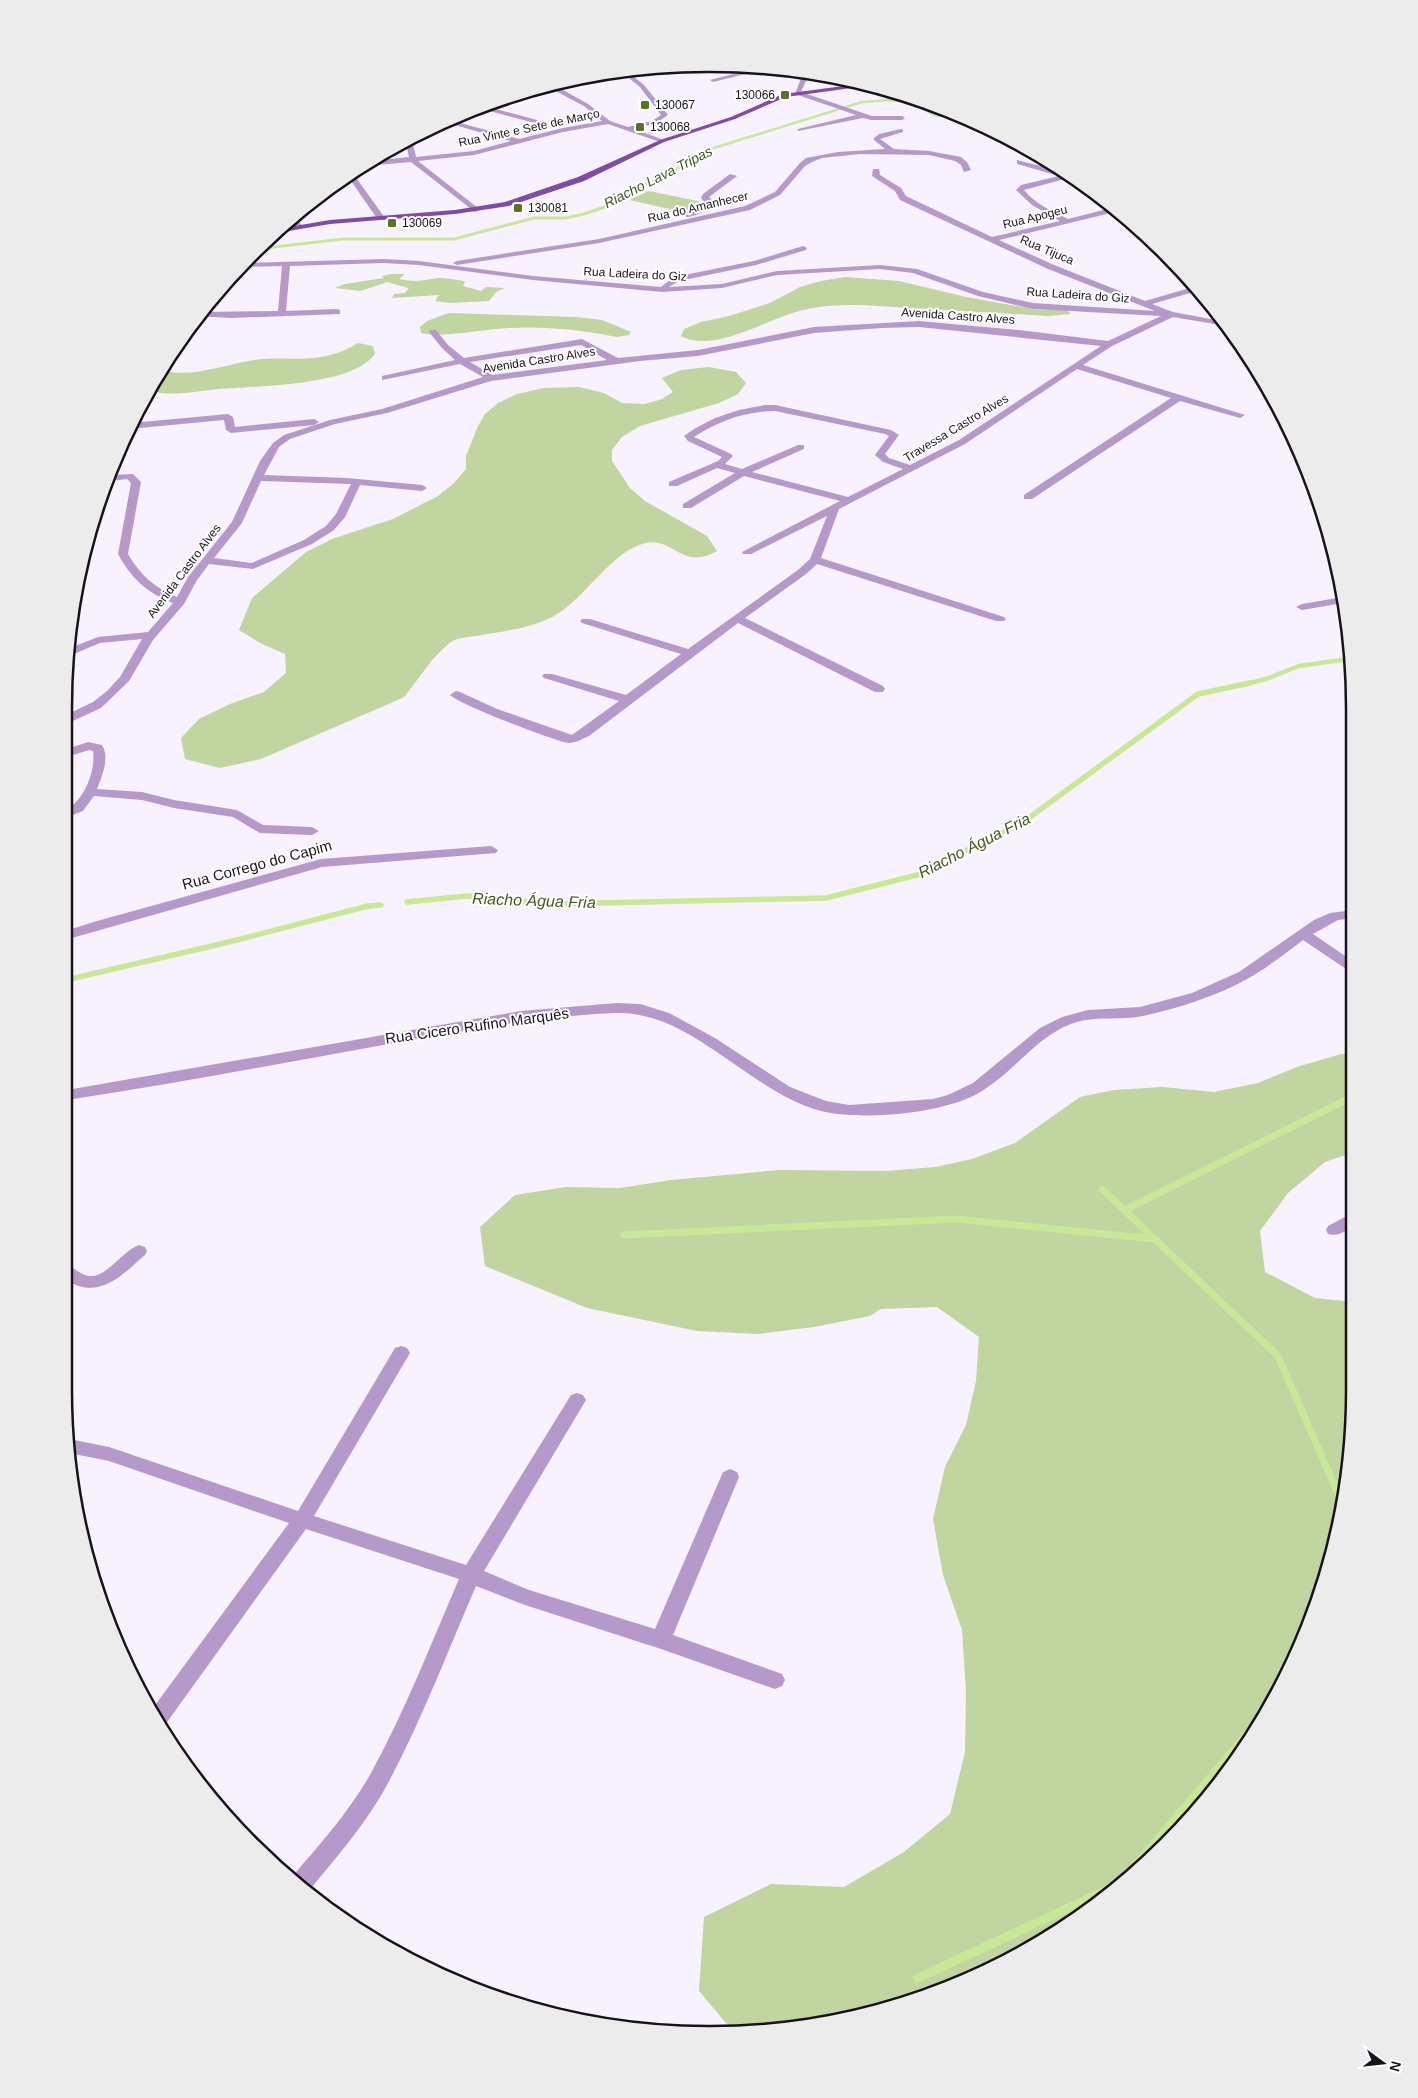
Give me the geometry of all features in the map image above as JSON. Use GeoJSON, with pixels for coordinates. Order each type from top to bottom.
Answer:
{"type":"FeatureCollection","features":[{"type":"Feature","properties":{"kind":"main road"},"geometry":{"type":"LineString","coordinates":[[291,229],[381,218],[475,210],[506,204],[560,187],[662,141],[733,118],[785,95],[844,87]]}},
{"type":"Feature","properties":{"kind":"street"},"geometry":{"type":"LineString","coordinates":[[713,80],[742,74]]}},
{"type":"Feature","properties":{"kind":"street"},"geometry":{"type":"LineString","coordinates":[[626,129],[654,122],[665,115],[642,86],[631,78]]}},
{"type":"Feature","properties":{"kind":"street"},"geometry":{"type":"LineString","coordinates":[[803,80],[797,93],[878,120],[902,118]]}},
{"type":"Feature","properties":{"kind":"street"},"geometry":{"type":"LineString","coordinates":[[559,91],[586,105],[608,122],[662,141]]}},
{"type":"Feature","properties":{"kind":"street"},"geometry":{"type":"LineString","coordinates":[[493,110],[535,121]]}},
{"type":"Feature","properties":{"kind":"street"},"geometry":{"type":"LineString","coordinates":[[800,130],[862,116]]}},
{"type":"Feature","properties":{"kind":"street","name":"Rua Vinte e Sete de Março"},"geometry":{"type":"LineString","coordinates":[[384,162],[474,153],[563,130],[608,122]]}},
{"type":"Feature","properties":{"kind":"street"},"geometry":{"type":"LineString","coordinates":[[458,124],[518,142]]}},
{"type":"Feature","properties":{"kind":"street"},"geometry":{"type":"LineString","coordinates":[[894,152],[876,139],[901,131]]}},
{"type":"Feature","properties":{"kind":"street"},"geometry":{"type":"LineString","coordinates":[[410,147],[413,160],[475,210]]}},
{"type":"Feature","properties":{"kind":"street","name":"Rua do Amanhecer"},"geometry":{"type":"LineString","coordinates":[[442,265],[574,245],[737,211],[761,203],[785,187],[802,165],[814,158],[837,154],[922,152],[956,158],[964,164],[967,170]]}},
{"type":"Feature","properties":{"kind":"street"},"geometry":{"type":"LineString","coordinates":[[1020,162],[1044,169]]}},
{"type":"Feature","properties":{"kind":"street","name":"Rua Tijuca"},"geometry":{"type":"LineString","coordinates":[[876,171],[876,176],[898,190],[903,198],[1051,266],[1171,314],[1214,322]]}},
{"type":"Feature","properties":{"kind":"street"},"geometry":{"type":"LineString","coordinates":[[682,223],[681,219],[709,205],[710,202],[705,198],[706,196],[733,176]]}},
{"type":"Feature","properties":{"kind":"street"},"geometry":{"type":"LineString","coordinates":[[1059,177],[1024,187],[1020,192],[1039,206],[1066,221]]}},
{"type":"Feature","properties":{"kind":"street"},"geometry":{"type":"LineString","coordinates":[[354,180],[381,218]]}},
{"type":"Feature","properties":{"kind":"street","name":"Rua Apogeu"},"geometry":{"type":"LineString","coordinates":[[992,239],[1106,212]]}},
{"type":"Feature","properties":{"kind":"street"},"geometry":{"type":"LineString","coordinates":[[662,290],[669,283],[677,279],[749,266],[802,248]]}},
{"type":"Feature","properties":{"kind":"street","name":"Rua Ladeira do Giz"},"geometry":{"type":"LineString","coordinates":[[253,265],[384,261],[442,265],[533,278],[662,290],[722,286],[777,273],[880,267],[914,271],[981,294],[1033,306],[1171,314]]}},
{"type":"Feature","properties":{"kind":"street"},"geometry":{"type":"LineString","coordinates":[[282,314],[286,264]]}},
{"type":"Feature","properties":{"kind":"street"},"geometry":{"type":"LineString","coordinates":[[1146,303],[1189,291]]}},
{"type":"Feature","properties":{"kind":"street"},"geometry":{"type":"LineString","coordinates":[[210,314],[337,312]]}},
{"type":"Feature","properties":{"kind":"street","name":"Travessa Castro Alves"},"geometry":{"type":"LineString","coordinates":[[747,552],[912,469],[1002,417],[1109,344],[1171,314]]}},
{"type":"Feature","properties":{"kind":"street","name":"Avenida Castro Alves"},"geometry":{"type":"LineString","coordinates":[[72,717],[97,705],[125,680],[151,636],[180,602],[192,579],[237,523],[276,444],[287,437],[333,422],[384,411],[490,378],[714,350],[779,335],[814,330],[881,325],[949,326],[1109,344]]}},
{"type":"Feature","properties":{"kind":"street"},"geometry":{"type":"LineString","coordinates":[[433,332],[443,346],[460,361],[490,378]]}},
{"type":"Feature","properties":{"kind":"street"},"geometry":{"type":"LineString","coordinates":[[385,378],[460,361],[582,342],[616,361]]}},
{"type":"Feature","properties":{"kind":"street"},"geometry":{"type":"LineString","coordinates":[[1076,366],[1240,415]]}},
{"type":"Feature","properties":{"kind":"street"},"geometry":{"type":"LineString","coordinates":[[1028,497],[1178,398]]}},
{"type":"Feature","properties":{"kind":"street"},"geometry":{"type":"LineString","coordinates":[[673,484],[717,465],[728,456],[691,440],[689,436],[749,410],[766,408],[888,432],[894,435],[893,439],[880,455],[886,460],[912,469]]}},
{"type":"Feature","properties":{"kind":"street"},"geometry":{"type":"LineString","coordinates":[[139,425],[228,417],[231,430],[333,422]]}},
{"type":"Feature","properties":{"kind":"street"},"geometry":{"type":"LineString","coordinates":[[687,506],[742,473],[801,447]]}},
{"type":"Feature","properties":{"kind":"street"},"geometry":{"type":"LineString","coordinates":[[717,465],[849,500]]}},
{"type":"Feature","properties":{"kind":"street"},"geometry":{"type":"LineString","coordinates":[[116,478],[129,476],[136,482],[123,554],[128,565],[154,591],[180,602]]}},
{"type":"Feature","properties":{"kind":"street"},"geometry":{"type":"LineString","coordinates":[[259,478],[358,482],[422,488]]}},
{"type":"Feature","properties":{"kind":"street"},"geometry":{"type":"LineString","coordinates":[[208,561],[253,566],[308,542],[330,528],[341,515],[358,482]]}},
{"type":"Feature","properties":{"kind":"street"},"geometry":{"type":"LineString","coordinates":[[456,695],[492,712],[567,739],[574,739],[586,733],[690,653],[784,586],[815,560],[835,507]]}},
{"type":"Feature","properties":{"kind":"street"},"geometry":{"type":"LineString","coordinates":[[815,560],[1000,619]]}},
{"type":"Feature","properties":{"kind":"street"},"geometry":{"type":"LineString","coordinates":[[1302,607],[1336,601]]}},
{"type":"Feature","properties":{"kind":"street"},"geometry":{"type":"LineString","coordinates":[[738,619],[879,689]]}},
{"type":"Feature","properties":{"kind":"street"},"geometry":{"type":"LineString","coordinates":[[586,622],[690,653]]}},
{"type":"Feature","properties":{"kind":"street"},"geometry":{"type":"LineString","coordinates":[[76,650],[108,637],[151,636]]}},
{"type":"Feature","properties":{"kind":"street"},"geometry":{"type":"LineString","coordinates":[[548,676],[628,700]]}},
{"type":"Feature","properties":{"kind":"street"},"geometry":{"type":"LineString","coordinates":[[72,751],[88,746],[98,748],[100,751],[99,762],[83,805],[72,811]]}},
{"type":"Feature","properties":{"kind":"street"},"geometry":{"type":"LineString","coordinates":[[89,792],[142,796],[174,804],[230,812],[248,820],[253,827],[260,829],[312,831]]}},
{"type":"Feature","properties":{"kind":"street","name":"Rua Corrego do Capim"},"geometry":{"type":"LineString","coordinates":[[72,934],[320,863],[491,850]]}},
{"type":"Feature","properties":{"kind":"street","name":"Rua Cicero Rufino Marquês"},"geometry":{"type":"LineString","coordinates":[[72,1094],[520,1016],[617,1008],[640,1009],[664,1016],[710,1041],[785,1091],[824,1106],[849,1110],[933,1104],[954,1099],[978,1087],[1045,1031],[1067,1020],[1088,1016],[1140,1012],[1197,996],[1244,975],[1302,933],[1335,916],[1346,915]]}},
{"type":"Feature","properties":{"kind":"street"},"geometry":{"type":"LineString","coordinates":[[1302,933],[1346,963]]}},
{"type":"Feature","properties":{"kind":"street"},"geometry":{"type":"LineString","coordinates":[[1334,1230],[1346,1223]]}},
{"type":"Feature","properties":{"kind":"street"},"geometry":{"type":"LineString","coordinates":[[72,1274],[86,1282],[95,1282],[104,1278],[139,1251]]}},
{"type":"Feature","properties":{"kind":"street"},"geometry":{"type":"LineString","coordinates":[[162,1713],[302,1520],[401,1353]]}},
{"type":"Feature","properties":{"kind":"street"},"geometry":{"type":"LineString","coordinates":[[304,1880],[344,1831],[378,1781],[411,1714],[471,1576],[577,1400]]}},
{"type":"Feature","properties":{"kind":"street"},"geometry":{"type":"LineString","coordinates":[[76,1447],[109,1454],[159,1470],[471,1576],[525,1597],[661,1640],[774,1680]]}},
{"type":"Feature","properties":{"kind":"street"},"geometry":{"type":"LineString","coordinates":[[661,1640],[730,1477]]}},
{"type":"Feature","properties":{"kind":"green space"},"geometry":{"type":"Polygon","coordinates":[[[649,191],[707,203],[688,213],[629,200],[649,191]]]}},
{"type":"Feature","properties":{"kind":"green space"},"geometry":{"type":"Polygon","coordinates":[[[405,274],[399,279],[408,281],[448,278],[465,281],[463,286],[481,291],[486,287],[505,288],[496,292],[489,301],[450,303],[435,301],[439,295],[392,298],[394,294],[405,293],[409,288],[387,282],[361,291],[335,288],[345,284],[384,278],[382,276],[405,274]]]}},
{"type":"Feature","properties":{"kind":"green space"},"geometry":{"type":"Polygon","coordinates":[[[845,277],[899,281],[966,297],[1040,310],[1066,310],[1071,314],[1048,316],[861,305],[834,306],[794,313],[744,332],[710,341],[695,341],[681,336],[684,329],[701,322],[729,316],[770,303],[800,287],[845,277]]]}},
{"type":"Feature","properties":{"kind":"green space"},"geometry":{"type":"Polygon","coordinates":[[[449,313],[576,317],[602,320],[631,332],[629,335],[617,337],[563,329],[536,328],[499,329],[452,334],[421,333],[420,327],[427,321],[449,313]]]}},
{"type":"Feature","properties":{"kind":"green space"},"geometry":{"type":"Polygon","coordinates":[[[358,343],[373,346],[375,354],[364,365],[347,373],[326,378],[279,385],[185,393],[157,393],[170,371],[196,372],[254,360],[321,357],[358,343]]]}},
{"type":"Feature","properties":{"kind":"green space"},"geometry":{"type":"Polygon","coordinates":[[[709,367],[736,372],[746,383],[738,394],[719,403],[640,426],[622,437],[612,450],[612,461],[630,488],[645,501],[707,536],[717,551],[705,556],[695,557],[686,556],[655,542],[634,547],[610,564],[577,598],[554,616],[527,626],[454,640],[438,654],[404,697],[400,699],[261,759],[220,768],[185,759],[181,738],[199,719],[230,704],[264,692],[286,673],[285,654],[260,643],[239,630],[252,598],[306,552],[332,539],[393,519],[438,496],[454,483],[466,469],[466,456],[478,426],[485,414],[498,403],[517,394],[544,388],[579,387],[604,393],[622,403],[645,404],[662,399],[673,392],[662,378],[681,370],[709,367]]]}},
{"type":"Feature","properties":{"kind":"green space"},"geometry":{"type":"Polygon","coordinates":[[[1346,1054],[1346,1155],[1325,1162],[1288,1193],[1260,1231],[1265,1272],[1315,1298],[1346,1301],[1346,1389],[1340,1472],[1324,1554],[1312,1594],[1280,1671],[1238,1743],[1188,1809],[1129,1868],[1063,1918],[991,1960],[914,1992],[874,2004],[792,2020],[728,2025],[699,1991],[704,1917],[771,1884],[844,1887],[904,1852],[950,1814],[965,1752],[966,1691],[962,1630],[943,1575],[933,1519],[945,1467],[966,1425],[976,1381],[979,1337],[937,1307],[881,1309],[870,1316],[814,1327],[758,1334],[697,1331],[587,1308],[485,1266],[480,1227],[515,1195],[566,1187],[620,1188],[671,1180],[779,1170],[885,1171],[936,1167],[972,1159],[1015,1143],[1080,1097],[1114,1090],[1163,1087],[1214,1092],[1258,1083],[1297,1067],[1346,1054]]]}},
{"type":"Feature","properties":{"kind":"waterway","name":"Riacho Lava Tripas"},"geometry":{"type":"LineString","coordinates":[[666,176],[707,150],[862,102],[897,101]]}},
{"type":"Feature","properties":{"kind":"waterway","name":"Riacho Lava Tripas"},"geometry":{"type":"LineString","coordinates":[[927,111],[940,116]]}},
{"type":"Feature","properties":{"kind":"waterway","name":"Riacho Lava Tripas"},"geometry":{"type":"LineString","coordinates":[[271,248],[343,239],[454,239],[534,218],[566,218],[584,214],[605,207],[631,191],[666,176]]}},
{"type":"Feature","properties":{"kind":"waterway","name":"Riacho Água Fria"},"geometry":{"type":"LineString","coordinates":[[1245,684],[1266,679],[1299,666],[1343,660]]}},
{"type":"Feature","properties":{"kind":"waterway","name":"Riacho Água Fria"},"geometry":{"type":"LineString","coordinates":[[407,902],[467,896],[554,904],[826,898],[921,874],[1026,820],[1198,694],[1250,683]]}},
{"type":"Feature","properties":{"kind":"waterway","name":"Riacho Água Fria"},"geometry":{"type":"LineString","coordinates":[[72,979],[229,942],[368,906],[381,905]]}},
{"type":"Feature","properties":{"kind":"waterway"},"geometry":{"type":"LineString","coordinates":[[1124,1210],[1346,1100]]}},
{"type":"Feature","properties":{"kind":"waterway"},"geometry":{"type":"LineString","coordinates":[[1102,1189],[1124,1210]]}},
{"type":"Feature","properties":{"kind":"waterway"},"geometry":{"type":"LineString","coordinates":[[1124,1210],[1155,1239]]}},
{"type":"Feature","properties":{"kind":"waterway"},"geometry":{"type":"LineString","coordinates":[[624,1235],[957,1219],[1155,1239]]}},
{"type":"Feature","properties":{"kind":"waterway"},"geometry":{"type":"LineString","coordinates":[[1155,1239],[1278,1356],[1337,1491]]}},
{"type":"Feature","properties":{"kind":"waterway"},"geometry":{"type":"LineString","coordinates":[[1156,1842],[1226,1760]]}},
{"type":"Feature","properties":{"kind":"waterway"},"geometry":{"type":"LineString","coordinates":[[918,1978],[1092,1897]]}},
{"type":"Feature","properties":{"kind":"place","name":"130066"},"geometry":{"type":"Point","coordinates":[785,95]}},
{"type":"Feature","properties":{"kind":"place","name":"130067"},"geometry":{"type":"Point","coordinates":[645,105]}},
{"type":"Feature","properties":{"kind":"place","name":"130068"},"geometry":{"type":"Point","coordinates":[640,127]}},
{"type":"Feature","properties":{"kind":"place","name":"130081"},"geometry":{"type":"Point","coordinates":[518,208]}},
{"type":"Feature","properties":{"kind":"place","name":"130069"},"geometry":{"type":"Point","coordinates":[392,223]}}]}
